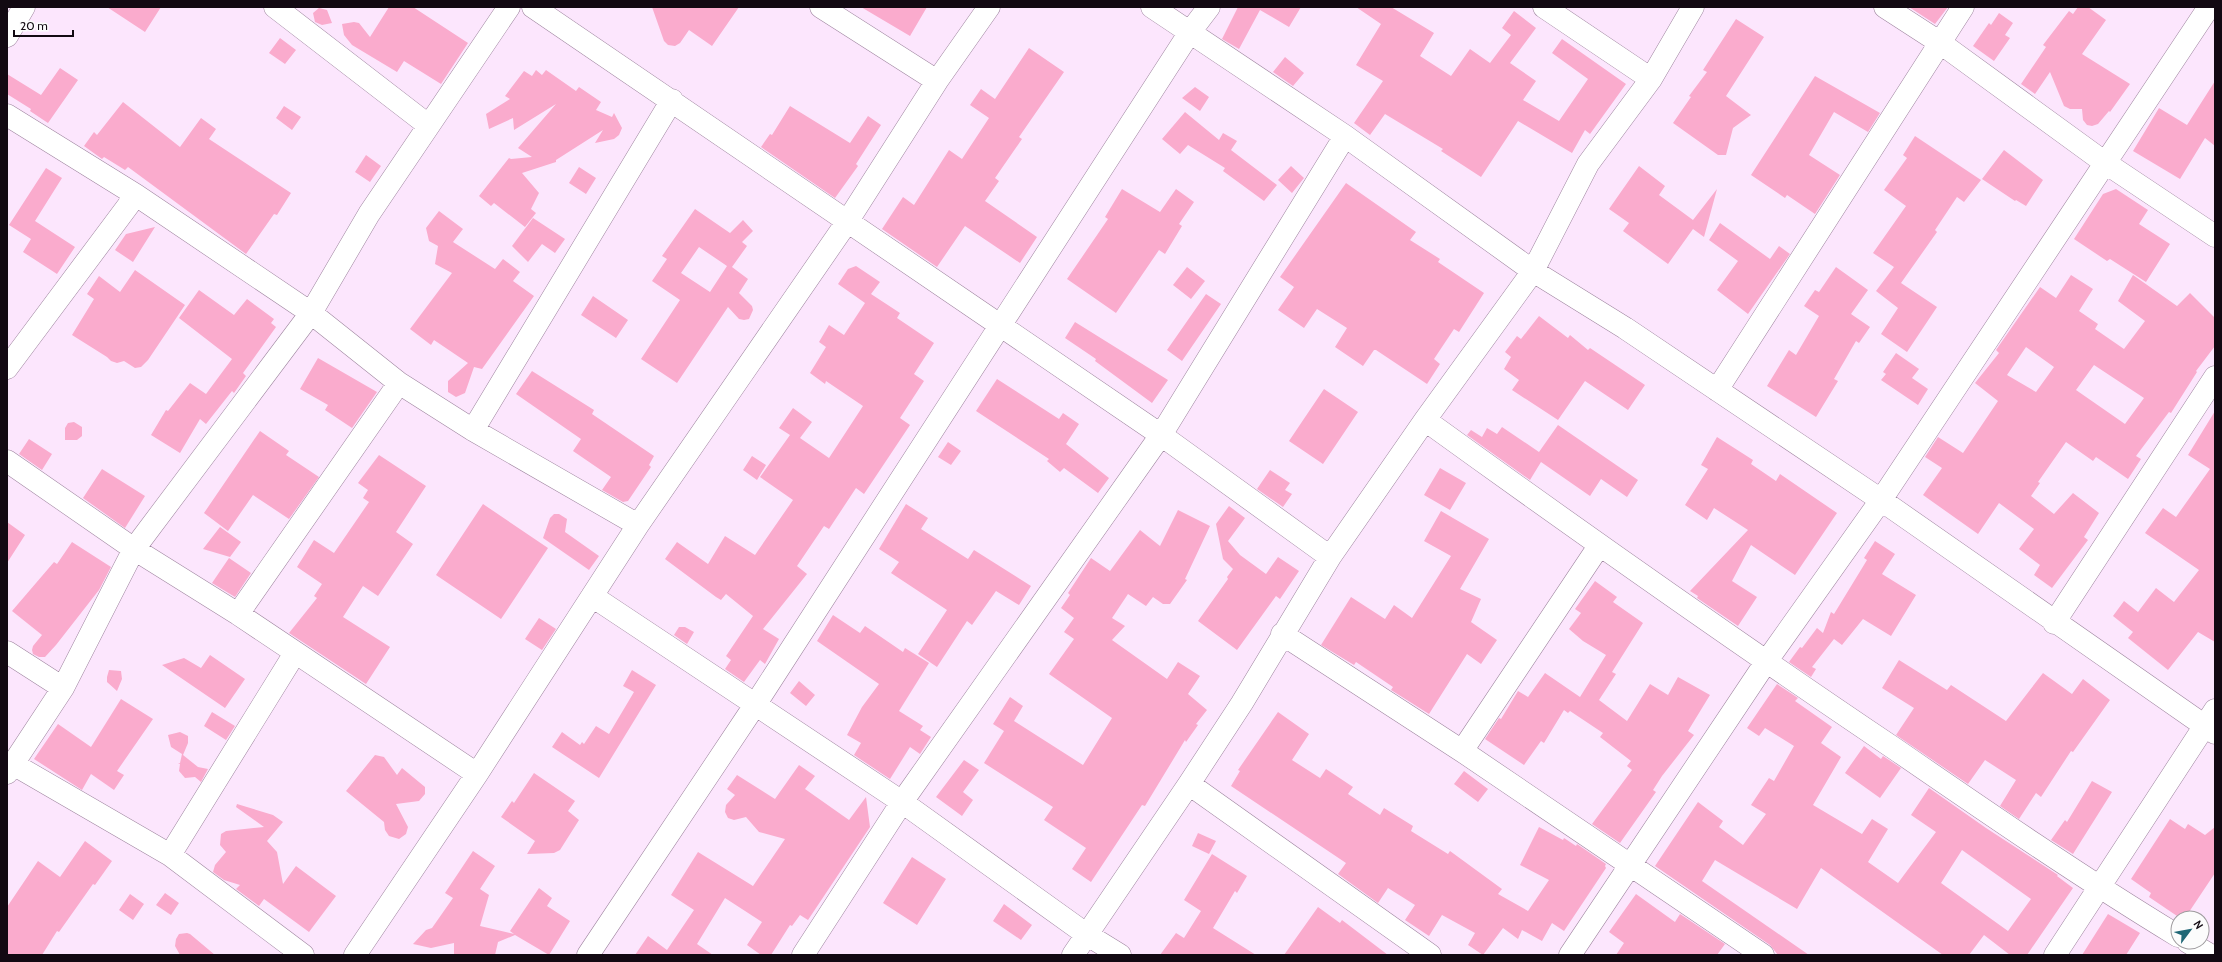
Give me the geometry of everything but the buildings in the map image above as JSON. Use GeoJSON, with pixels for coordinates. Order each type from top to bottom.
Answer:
{"type":"FeatureCollection","features":[{"type":"Feature","properties":{"kind":"street"},"geometry":{"type":"LineString","coordinates":[[7,36],[24,7]]}},
{"type":"Feature","properties":{"kind":"street"},"geometry":{"type":"LineString","coordinates":[[275,7],[428,125]]}},
{"type":"Feature","properties":{"kind":"street"},"geometry":{"type":"LineString","coordinates":[[303,955],[170,855],[10,768],[63,688],[134,549],[311,313],[369,214],[509,7]]}},
{"type":"Feature","properties":{"kind":"street"},"geometry":{"type":"LineString","coordinates":[[533,7],[672,100],[847,222],[1161,436],[1330,557]]}},
{"type":"Feature","properties":{"kind":"street"},"geometry":{"type":"LineString","coordinates":[[821,7],[937,81]]}},
{"type":"Feature","properties":{"kind":"street"},"geometry":{"type":"LineString","coordinates":[[355,955],[477,774],[638,525],[847,222],[937,81],[989,7]]}},
{"type":"Feature","properties":{"kind":"street"},"geometry":{"type":"LineString","coordinates":[[1152,7],[1345,136],[1533,271],[1625,328],[1880,500],[2054,623],[2211,723],[2055,955]]}},
{"type":"Feature","properties":{"kind":"street"},"geometry":{"type":"LineString","coordinates":[[588,955],[755,705],[1190,32],[1209,7]]}},
{"type":"Feature","properties":{"kind":"street"},"geometry":{"type":"LineString","coordinates":[[1544,7],[1651,79]]}},
{"type":"Feature","properties":{"kind":"street"},"geometry":{"type":"LineString","coordinates":[[1073,955],[1242,703],[1282,634],[1330,557],[1425,420],[1533,271],[1588,164],[1651,79],[1693,7]]}},
{"type":"Feature","properties":{"kind":"street"},"geometry":{"type":"LineString","coordinates":[[1885,7],[1939,42],[2104,162],[2215,236]]}},
{"type":"Feature","properties":{"kind":"street"},"geometry":{"type":"LineString","coordinates":[[1717,390],[1939,42],[1963,7]]}},
{"type":"Feature","properties":{"kind":"street"},"geometry":{"type":"LineString","coordinates":[[1570,955],[1766,662],[1880,500],[2104,162],[2209,7]]}},
{"type":"Feature","properties":{"kind":"street"},"geometry":{"type":"LineString","coordinates":[[473,430],[672,100]]}},
{"type":"Feature","properties":{"kind":"street"},"geometry":{"type":"LineString","coordinates":[[7,115],[136,195],[311,313],[399,383],[473,430],[638,525]]}},
{"type":"Feature","properties":{"kind":"street"},"geometry":{"type":"LineString","coordinates":[[803,955],[902,802],[1161,436],[1345,136]]}},
{"type":"Feature","properties":{"kind":"street"},"geometry":{"type":"LineString","coordinates":[[7,368],[136,195]]}},
{"type":"Feature","properties":{"kind":"street"},"geometry":{"type":"LineString","coordinates":[[2054,623],[2215,377]]}},
{"type":"Feature","properties":{"kind":"street"},"geometry":{"type":"LineString","coordinates":[[238,614],[399,383]]}},
{"type":"Feature","properties":{"kind":"street"},"geometry":{"type":"LineString","coordinates":[[1425,420],[1599,546],[1766,662],[2099,888],[2170,931]]}},
{"type":"Feature","properties":{"kind":"street"},"geometry":{"type":"LineString","coordinates":[[7,461],[134,549],[238,614],[477,774]]}},
{"type":"Feature","properties":{"kind":"street"},"geometry":{"type":"LineString","coordinates":[[1462,751],[1599,546]]}},
{"type":"Feature","properties":{"kind":"street"},"geometry":{"type":"LineString","coordinates":[[592,596],[902,802],[1086,934],[1120,955]]}},
{"type":"Feature","properties":{"kind":"street"},"geometry":{"type":"LineString","coordinates":[[1282,634],[1462,751],[1763,955]]}},
{"type":"Feature","properties":{"kind":"street"},"geometry":{"type":"LineString","coordinates":[[7,652],[63,688]]}},
{"type":"Feature","properties":{"kind":"street"},"geometry":{"type":"LineString","coordinates":[[170,855],[295,653]]}},
{"type":"Feature","properties":{"kind":"street"},"geometry":{"type":"LineString","coordinates":[[1189,784],[1430,955]]}}]}
